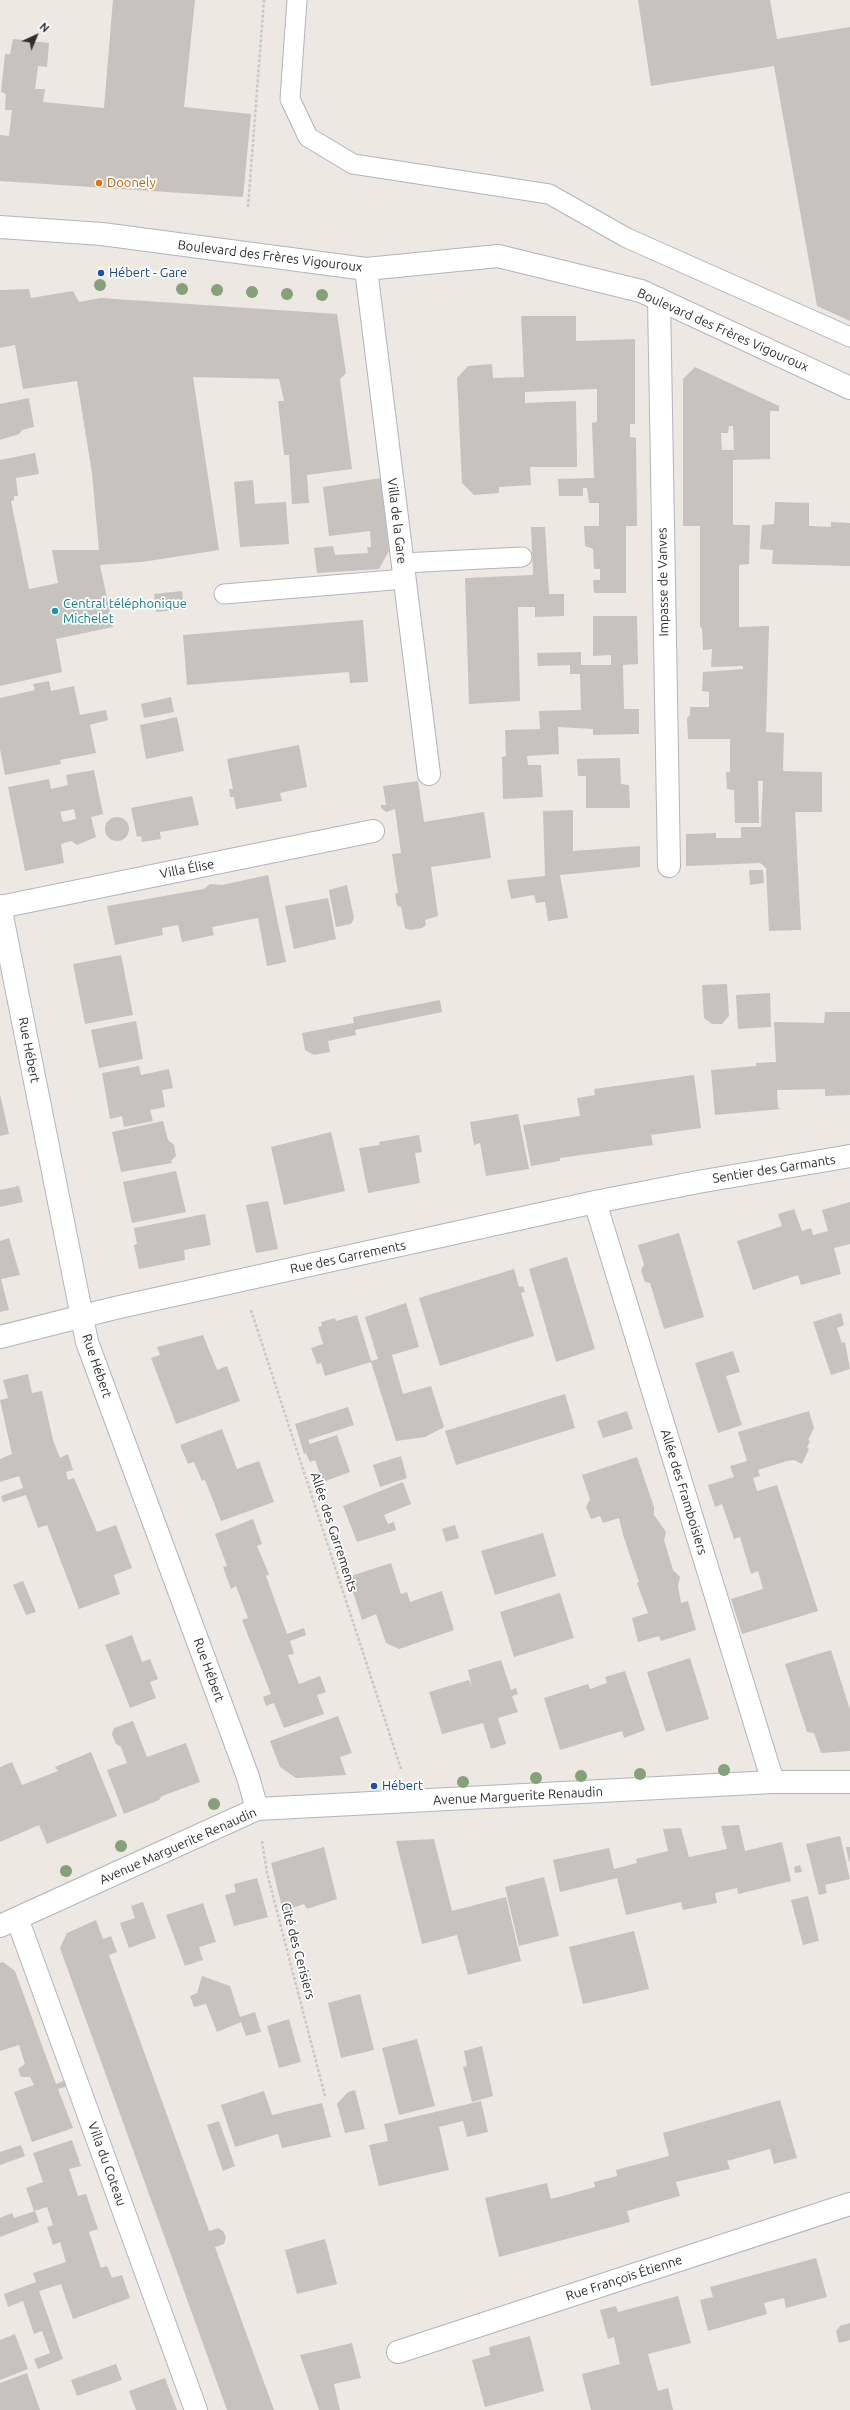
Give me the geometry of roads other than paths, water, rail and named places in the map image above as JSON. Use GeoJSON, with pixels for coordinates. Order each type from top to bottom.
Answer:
{"type":"FeatureCollection","features":[{"type":"Feature","properties":{"kind":"street","name":"Boulevard des Frères Vigouroux"},"geometry":{"type":"LineString","coordinates":[[0,227],[102,234],[366,269],[498,256],[641,291],[850,388]]}},
{"type":"Feature","properties":{"kind":"street","name":"Villa de la Gare"},"geometry":{"type":"LineString","coordinates":[[366,269],[429,774]]}},
{"type":"Feature","properties":{"kind":"street","name":"Impasse de Vanves"},"geometry":{"type":"LineString","coordinates":[[659,299],[669,866]]}},
{"type":"Feature","properties":{"kind":"street","name":"Villa Élise"},"geometry":{"type":"LineString","coordinates":[[0,906],[373,831]]}},
{"type":"Feature","properties":{"kind":"street","name":"Rue Hébert"},"geometry":{"type":"LineString","coordinates":[[0,906],[87,1342],[248,1778],[256,1809]]}},
{"type":"Feature","properties":{"kind":"street","name":"Sentier des Garmants"},"geometry":{"type":"LineString","coordinates":[[698,1182],[850,1156]]}},
{"type":"Feature","properties":{"kind":"street","name":"Rue des Garrements"},"geometry":{"type":"LineString","coordinates":[[0,1338],[115,1308],[595,1202],[698,1182]]}},
{"type":"Feature","properties":{"kind":"street","name":"Allée des Framboisiers"},"geometry":{"type":"LineString","coordinates":[[595,1202],[773,1782]]}},
{"type":"Feature","properties":{"kind":"street","name":"Avenue Marguerite Renaudin"},"geometry":{"type":"LineString","coordinates":[[9,1922],[256,1809],[773,1782],[850,1782]]}},
{"type":"Feature","properties":{"kind":"street","name":"Villa du Coteau"},"geometry":{"type":"LineString","coordinates":[[9,1922],[196,2410]]}},
{"type":"Feature","properties":{"kind":"street","name":"Rue François Étienne"},"geometry":{"type":"LineString","coordinates":[[398,2352],[850,2204]]}},
{"type":"Feature","properties":{"kind":"lane"},"geometry":{"type":"LineString","coordinates":[[297,0],[290,99],[308,137],[353,164],[549,194],[627,238],[850,337]]}},
{"type":"Feature","properties":{"kind":"lane"},"geometry":{"type":"LineString","coordinates":[[224,594],[522,557]]}},
{"type":"Feature","properties":{"kind":"place","name":"Doonely"},"geometry":{"type":"Point","coordinates":[99,183]}},
{"type":"Feature","properties":{"kind":"place","name":"Hébert - Gare"},"geometry":{"type":"Point","coordinates":[101,273]}},
{"type":"Feature","properties":{"kind":"place","name":"Central téléphonique Michelet"},"geometry":{"type":"Point","coordinates":[55,611]}},
{"type":"Feature","properties":{"kind":"place","name":"Hébert"},"geometry":{"type":"Point","coordinates":[374,1786]}}]}
